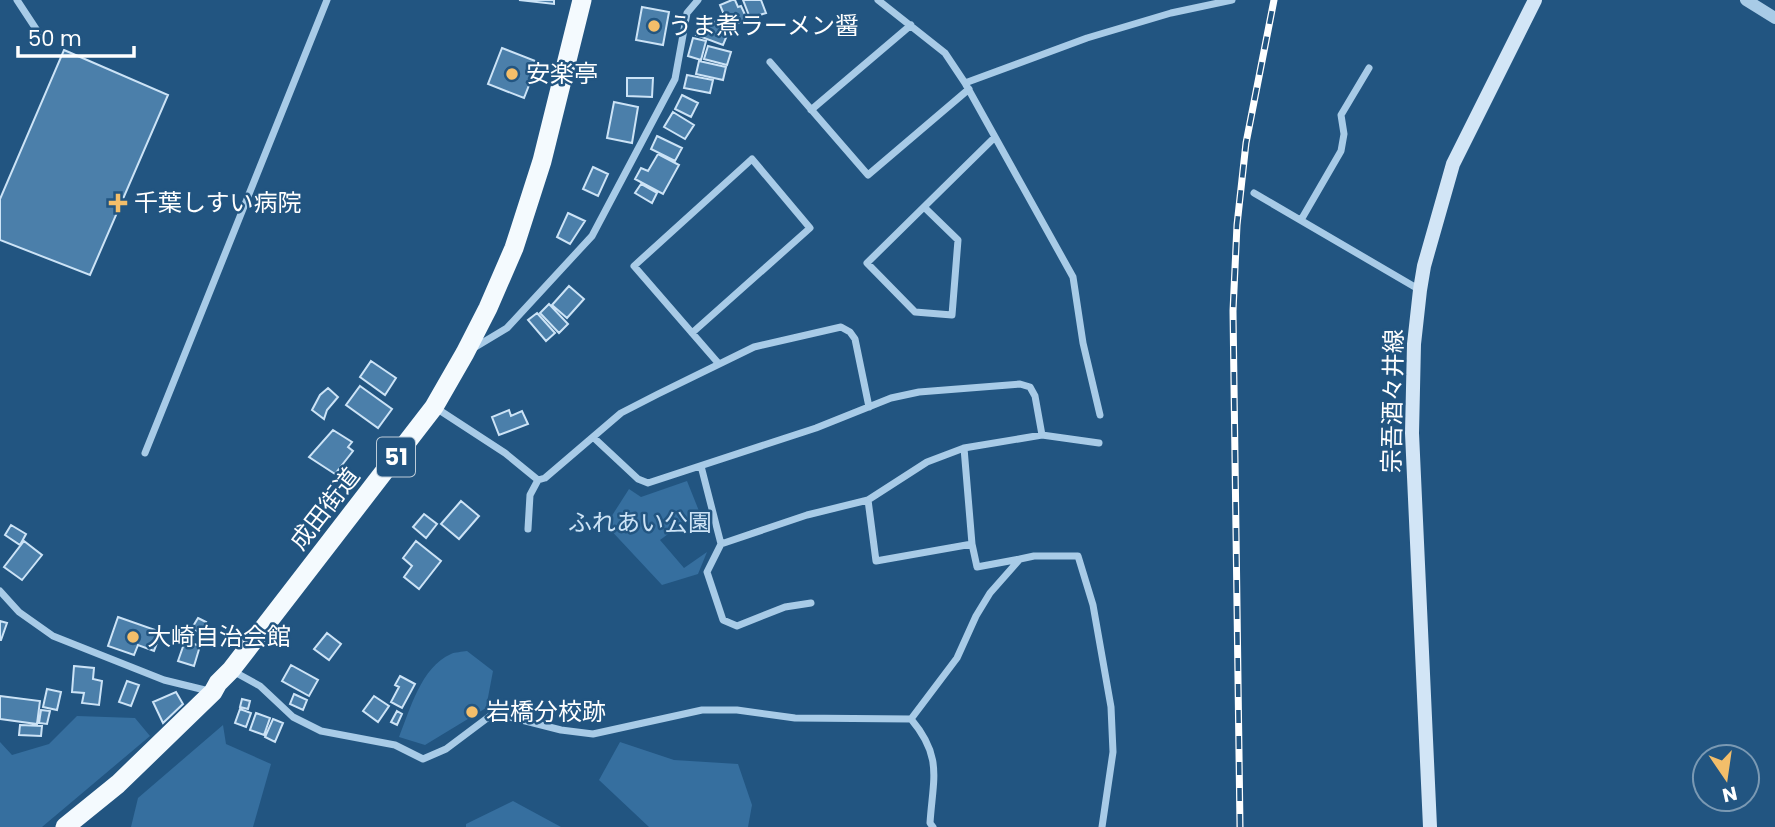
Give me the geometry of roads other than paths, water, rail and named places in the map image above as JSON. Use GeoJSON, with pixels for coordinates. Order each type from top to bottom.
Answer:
{"type":"FeatureCollection","features":[{"type":"Feature","properties":{"kind":"highway","name":"成田街道"},"geometry":{"type":"LineString","coordinates":[[65,827],[118,783],[213,692],[434,407],[488,308],[514,248],[542,161],[582,0]]}},
{"type":"Feature","properties":{"kind":"main road","name":"宗吾酒々井線"},"geometry":{"type":"LineString","coordinates":[[1430,827],[1412,433],[1414,344],[1420,290],[1424,266],[1453,164],[1535,0]]}},
{"type":"Feature","properties":{"kind":"street"},"geometry":{"type":"LineString","coordinates":[[17,0],[40,35]]}},
{"type":"Feature","properties":{"kind":"street"},"geometry":{"type":"LineString","coordinates":[[145,453],[327,0]]}},
{"type":"Feature","properties":{"kind":"street"},"geometry":{"type":"LineString","coordinates":[[465,353],[507,328],[592,236],[675,79],[687,13],[698,0]]}},
{"type":"Feature","properties":{"kind":"street"},"geometry":{"type":"LineString","coordinates":[[878,0],[945,53],[967,86],[1073,277],[1083,343],[1100,415]]}},
{"type":"Feature","properties":{"kind":"street"},"geometry":{"type":"LineString","coordinates":[[770,62],[868,176],[967,86],[1099,34],[1171,13],[1233,0]]}},
{"type":"Feature","properties":{"kind":"street"},"geometry":{"type":"LineString","coordinates":[[1746,0],[1775,18]]}},
{"type":"Feature","properties":{"kind":"street"},"geometry":{"type":"LineString","coordinates":[[811,110],[911,25]]}},
{"type":"Feature","properties":{"kind":"street"},"geometry":{"type":"LineString","coordinates":[[1301,220],[1340,151],[1343,134],[1341,115],[1369,68]]}},
{"type":"Feature","properties":{"kind":"street"},"geometry":{"type":"LineString","coordinates":[[924,207],[958,240],[953,316],[915,312],[867,263],[995,136]]}},
{"type":"Feature","properties":{"kind":"street"},"geometry":{"type":"LineString","coordinates":[[692,333],[810,228],[752,159],[634,266],[692,333],[719,364]]}},
{"type":"Feature","properties":{"kind":"street"},"geometry":{"type":"LineString","coordinates":[[1254,192],[1420,290]]}},
{"type":"Feature","properties":{"kind":"street"},"geometry":{"type":"LineString","coordinates":[[528,529],[530,495],[538,480],[545,478],[621,414],[754,347],[841,327],[855,339],[869,407]]}},
{"type":"Feature","properties":{"kind":"street"},"geometry":{"type":"LineString","coordinates":[[593,437],[638,478],[648,483],[816,428],[891,398],[919,392],[1020,384],[1030,387],[1035,396],[1042,435]]}},
{"type":"Feature","properties":{"kind":"street"},"geometry":{"type":"LineString","coordinates":[[434,407],[505,453],[538,480]]}},
{"type":"Feature","properties":{"kind":"street"},"geometry":{"type":"LineString","coordinates":[[811,603],[785,607],[737,626],[723,620],[707,572],[722,544],[807,515],[868,500],[927,462],[964,448],[1042,435],[1099,443]]}},
{"type":"Feature","properties":{"kind":"street"},"geometry":{"type":"LineString","coordinates":[[964,448],[972,544],[977,567],[1034,556],[1078,555],[1093,605],[1111,707],[1114,752],[1102,827]]}},
{"type":"Feature","properties":{"kind":"street"},"geometry":{"type":"LineString","coordinates":[[701,466],[722,544]]}},
{"type":"Feature","properties":{"kind":"street"},"geometry":{"type":"LineString","coordinates":[[868,500],[876,561],[972,544]]}},
{"type":"Feature","properties":{"kind":"street"},"geometry":{"type":"LineString","coordinates":[[911,719],[957,657],[990,593],[1020,559]]}},
{"type":"Feature","properties":{"kind":"street"},"geometry":{"type":"LineString","coordinates":[[0,591],[19,612],[53,636],[164,680],[213,692]]}},
{"type":"Feature","properties":{"kind":"street"},"geometry":{"type":"LineString","coordinates":[[231,670],[260,686],[293,717],[321,730],[395,745],[423,759],[446,749],[494,713],[561,730],[593,734],[702,709],[737,710],[794,718],[911,719]]}},
{"type":"Feature","properties":{"kind":"street"},"geometry":{"type":"LineString","coordinates":[[911,719],[924,735],[933,754],[930,823],[933,827]]}},
{"type":"Feature","properties":{"kind":"railway"},"geometry":{"type":"LineString","coordinates":[[1240,827],[1233,311],[1237,225],[1246,143],[1274,0]]}},
{"type":"Feature","properties":{"kind":"place","name":"うま煮ラーメン醤"},"geometry":{"type":"Point","coordinates":[654,26]}},
{"type":"Feature","properties":{"kind":"place","name":"安楽亭"},"geometry":{"type":"Point","coordinates":[512,74]}},
{"type":"Feature","properties":{"kind":"place","name":"千葉しすい病院"},"geometry":{"type":"Point","coordinates":[118,203]}},
{"type":"Feature","properties":{"kind":"place","name":"大崎自治会館"},"geometry":{"type":"Point","coordinates":[133,637]}},
{"type":"Feature","properties":{"kind":"place","name":"岩橋分校跡"},"geometry":{"type":"Point","coordinates":[472,712]}},
{"type":"Feature","properties":{"kind":"park label","name":"ふれあい公園"},"geometry":{"type":"Point","coordinates":[640,523]}}]}
